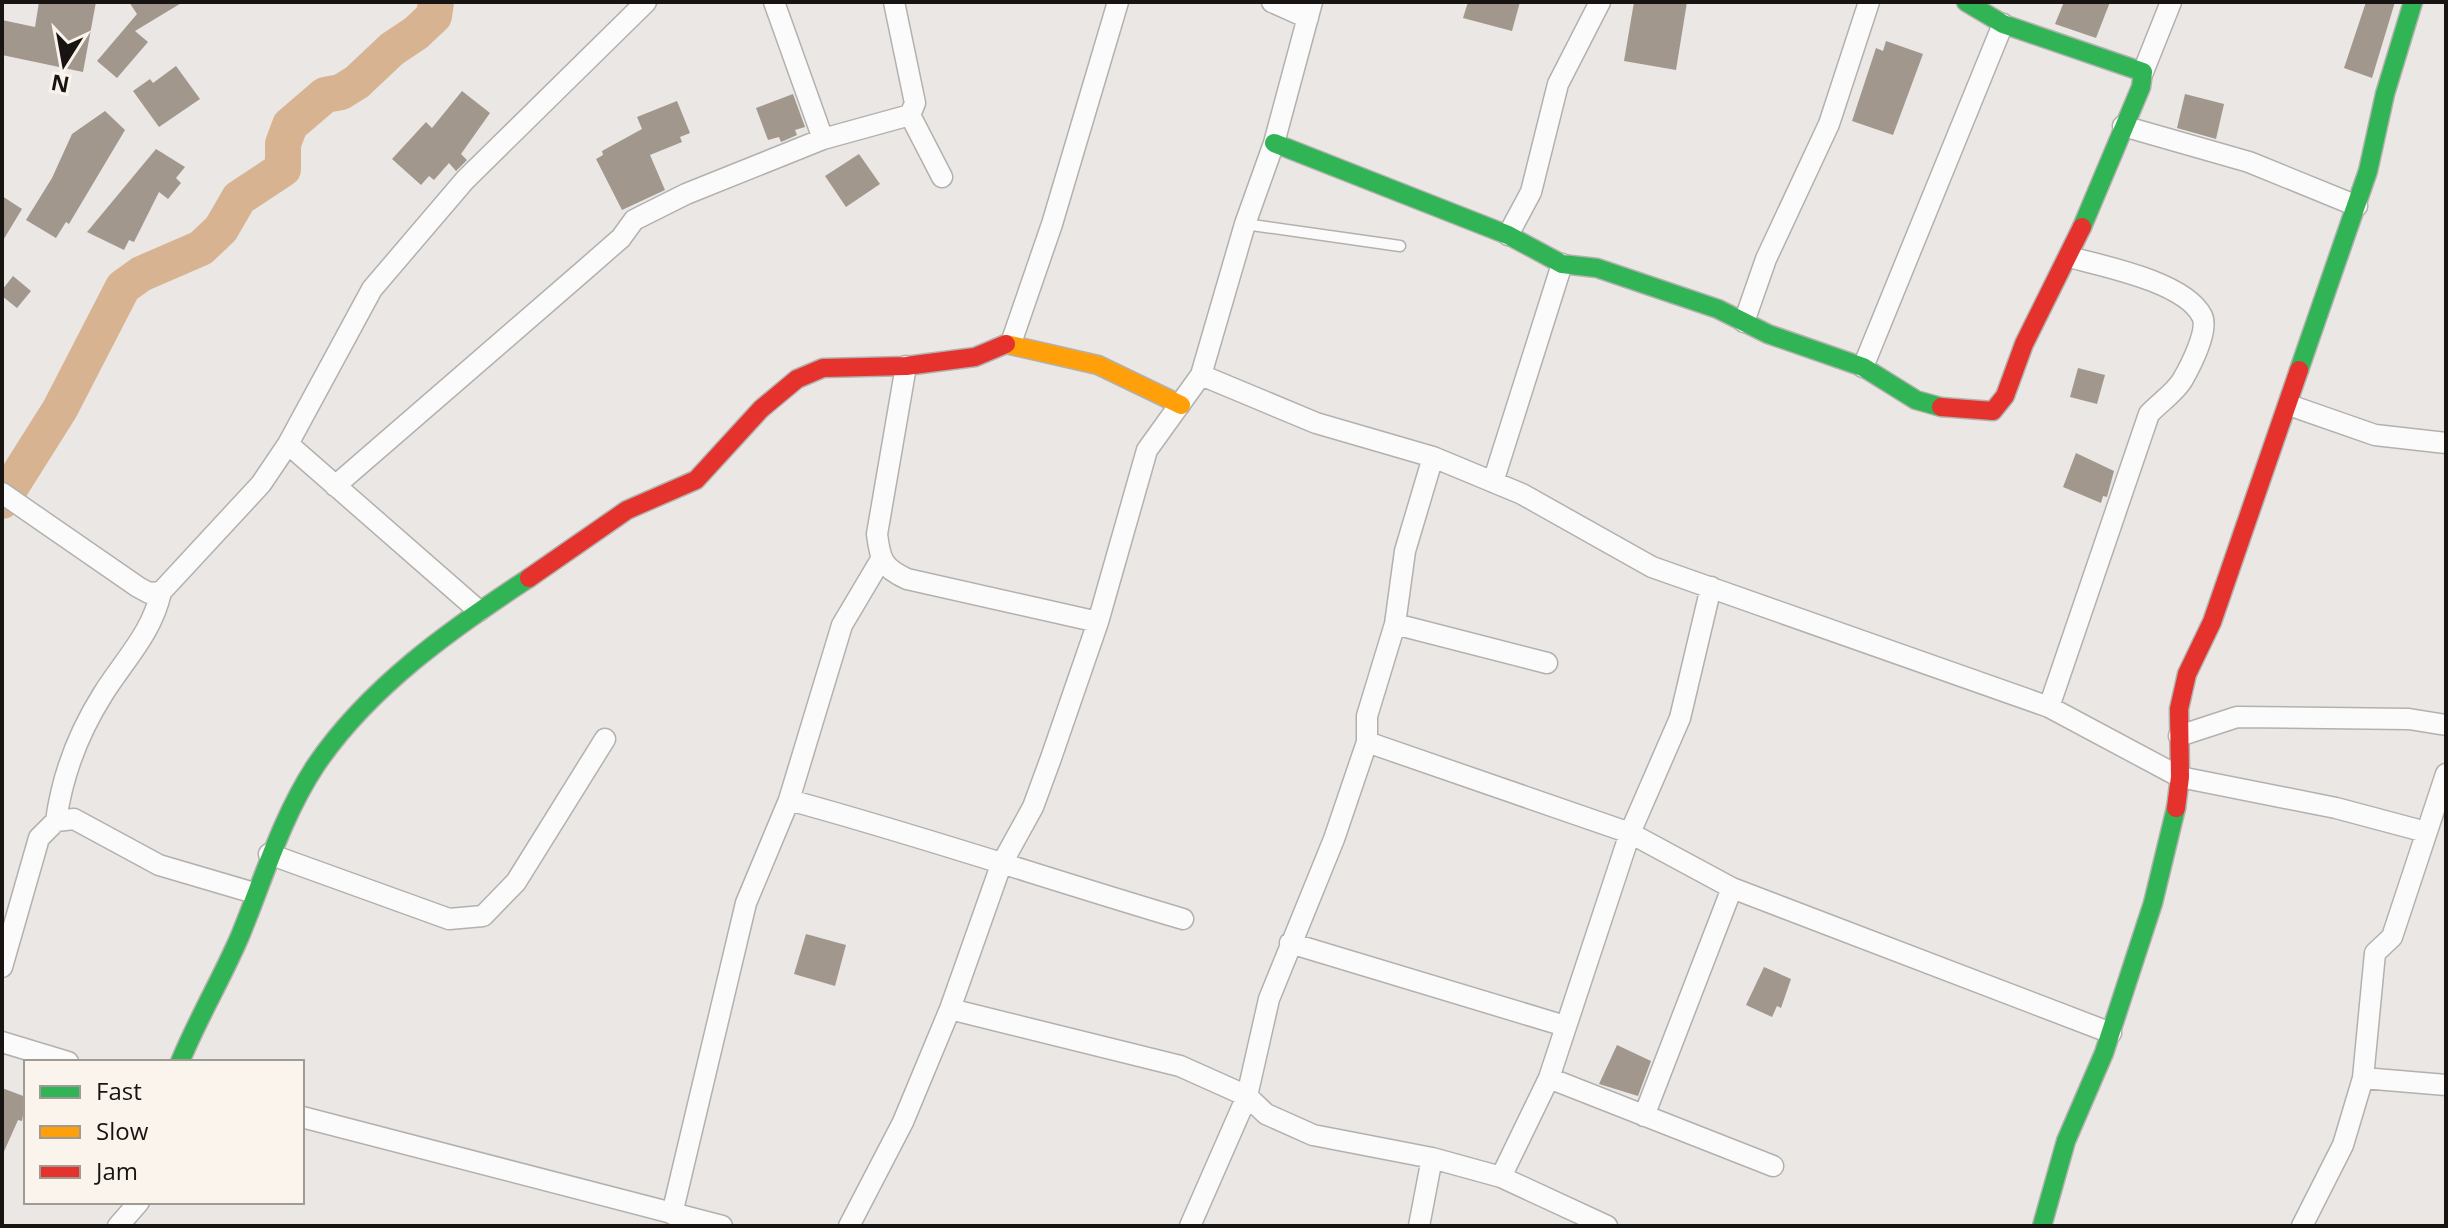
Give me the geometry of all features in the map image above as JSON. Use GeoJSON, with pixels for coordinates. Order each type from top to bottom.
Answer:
{"type":"FeatureCollection","features":[{"type":"Feature","properties":{"kind":"street"},"geometry":{"type":"LineString","coordinates":[[2,967],[39,838],[56,821],[60,790],[77,747],[102,695],[141,641],[157,612],[161,592],[249,501],[288,444],[372,289],[465,180],[646,2]]}},
{"type":"Feature","properties":{"kind":"street"},"geometry":{"type":"LineString","coordinates":[[774,2],[823,139]]}},
{"type":"Feature","properties":{"kind":"street"},"geometry":{"type":"LineString","coordinates":[[894,2],[915,103],[910,115],[942,177]]}},
{"type":"Feature","properties":{"kind":"street"},"geometry":{"type":"LineString","coordinates":[[1011,343],[1052,224],[1118,2]]}},
{"type":"Feature","properties":{"kind":"street"},"geometry":{"type":"LineString","coordinates":[[849,1226],[903,1122],[950,1009],[1001,865],[1033,807],[1098,622],[1147,450],[1201,375],[1245,224],[1274,143],[1310,10],[1272,2]]}},
{"type":"Feature","properties":{"kind":"street"},"geometry":{"type":"LineString","coordinates":[[1508,235],[1531,192],[1558,84],[1600,2]]}},
{"type":"Feature","properties":{"kind":"street"},"geometry":{"type":"LineString","coordinates":[[1744,322],[1766,259],[1829,124],[1869,2]]}},
{"type":"Feature","properties":{"kind":"street"},"geometry":{"type":"LineString","coordinates":[[1274,143],[1508,235],[1562,264],[1597,268],[1718,309],[1744,322],[1863,367],[1916,400],[1951,410],[1993,411],[2005,396],[2024,344],[2069,257],[2171,2]]}},
{"type":"Feature","properties":{"kind":"street"},"geometry":{"type":"LineString","coordinates":[[2042,1226],[2066,1141],[2111,1033],[2153,903],[2176,808],[2180,777],[2179,709],[2187,674],[2212,622],[2357,206],[2413,2]]}},
{"type":"Feature","properties":{"kind":"street"},"geometry":{"type":"LineString","coordinates":[[1977,5],[2003,24],[2143,72]]}},
{"type":"Feature","properties":{"kind":"street"},"geometry":{"type":"LineString","coordinates":[[1863,367],[2003,24]]}},
{"type":"Feature","properties":{"kind":"street"},"geometry":{"type":"LineString","coordinates":[[335,486],[621,238],[634,220],[686,194],[823,139],[910,115]]}},
{"type":"Feature","properties":{"kind":"street"},"geometry":{"type":"LineString","coordinates":[[2123,126],[2249,162],[2357,206]]}},
{"type":"Feature","properties":{"kind":"street"},"geometry":{"type":"LineString","coordinates":[[2049,707],[2149,414],[2183,380],[2204,328],[2201,314],[2176,292],[2128,272],[2069,257]]}},
{"type":"Feature","properties":{"kind":"street"},"geometry":{"type":"LineString","coordinates":[[1493,482],[1562,264]]}},
{"type":"Feature","properties":{"kind":"street"},"geometry":{"type":"LineString","coordinates":[[181,1060],[202,1008],[239,938],[269,854],[315,767],[344,728],[433,644],[479,611],[581,545],[627,510],[696,480],[761,409],[797,379],[823,368],[906,366],[975,357],[992,347],[1011,343],[1098,365],[1181,405]]}},
{"type":"Feature","properties":{"kind":"street"},"geometry":{"type":"LineString","coordinates":[[672,1214],[746,903],[789,800],[842,625],[880,561],[877,534],[906,366]]}},
{"type":"Feature","properties":{"kind":"street"},"geometry":{"type":"LineString","coordinates":[[1201,375],[1316,423],[1433,457],[1522,494],[1652,567],[2049,707],[2180,777],[2336,808],[2426,832]]}},
{"type":"Feature","properties":{"kind":"street"},"geometry":{"type":"LineString","coordinates":[[2289,405],[2375,435],[2446,443]]}},
{"type":"Feature","properties":{"kind":"street"},"geometry":{"type":"LineString","coordinates":[[288,444],[479,611]]}},
{"type":"Feature","properties":{"kind":"street"},"geometry":{"type":"LineString","coordinates":[[1190,1226],[1247,1096],[1269,999],[1334,839],[1367,742],[1367,716],[1395,624],[1405,551],[1433,457]]}},
{"type":"Feature","properties":{"kind":"street"},"geometry":{"type":"LineString","coordinates":[[2,493],[138,587],[149,593],[161,592]]}},
{"type":"Feature","properties":{"kind":"street"},"geometry":{"type":"LineString","coordinates":[[880,561],[889,570],[907,579],[1098,622]]}},
{"type":"Feature","properties":{"kind":"street"},"geometry":{"type":"LineString","coordinates":[[1501,1177],[1549,1078],[1630,833],[1680,718],[1711,587]]}},
{"type":"Feature","properties":{"kind":"street"},"geometry":{"type":"LineString","coordinates":[[1395,624],[1547,663]]}},
{"type":"Feature","properties":{"kind":"street"},"geometry":{"type":"LineString","coordinates":[[2179,736],[2237,717],[2409,719],[2446,725]]}},
{"type":"Feature","properties":{"kind":"street"},"geometry":{"type":"LineString","coordinates":[[269,854],[449,919],[483,916],[516,882],[605,739]]}},
{"type":"Feature","properties":{"kind":"street"},"geometry":{"type":"LineString","coordinates":[[1367,742],[1630,833],[1732,888],[2111,1033]]}},
{"type":"Feature","properties":{"kind":"street"},"geometry":{"type":"LineString","coordinates":[[2312,1222],[2343,1145],[2363,1078],[2375,953],[2392,937],[2426,832],[2440,812],[2446,774]]}},
{"type":"Feature","properties":{"kind":"street"},"geometry":{"type":"LineString","coordinates":[[789,800],[890,827],[1001,865],[1183,919]]}},
{"type":"Feature","properties":{"kind":"street"},"geometry":{"type":"LineString","coordinates":[[56,821],[74,819],[159,865],[254,893]]}},
{"type":"Feature","properties":{"kind":"street"},"geometry":{"type":"LineString","coordinates":[[1644,1116],[1732,888]]}},
{"type":"Feature","properties":{"kind":"street"},"geometry":{"type":"LineString","coordinates":[[1290,943],[1565,1026]]}},
{"type":"Feature","properties":{"kind":"street"},"geometry":{"type":"LineString","coordinates":[[950,1009],[1139,1053],[1180,1066],[1247,1096],[1266,1114],[1313,1135],[1432,1158],[1501,1177],[1607,1226]]}},
{"type":"Feature","properties":{"kind":"street"},"geometry":{"type":"LineString","coordinates":[[2,1042],[61,1060]]}},
{"type":"Feature","properties":{"kind":"street"},"geometry":{"type":"LineString","coordinates":[[1549,1078],[1773,1166]]}},
{"type":"Feature","properties":{"kind":"street"},"geometry":{"type":"LineString","coordinates":[[2363,1078],[2446,1085]]}},
{"type":"Feature","properties":{"kind":"street"},"geometry":{"type":"LineString","coordinates":[[304,1118],[722,1226]]}},
{"type":"Feature","properties":{"kind":"street"},"geometry":{"type":"LineString","coordinates":[[1419,1226],[1432,1158]]}},
{"type":"Feature","properties":{"kind":"street"},"geometry":{"type":"LineString","coordinates":[[118,1226],[137,1204]]}},
{"type":"Feature","properties":{"kind":"lane"},"geometry":{"type":"LineString","coordinates":[[1245,224],[1400,246]]}},
{"type":"Feature","properties":{"kind":"building"},"geometry":{"type":"Polygon","coordinates":[[[39,2],[96,2],[83,72],[2,55],[2,20],[35,27],[39,2]]]}},
{"type":"Feature","properties":{"kind":"building"},"geometry":{"type":"Polygon","coordinates":[[[129,2],[183,2],[135,31],[148,42],[117,78],[97,61],[137,14],[129,2]]]}},
{"type":"Feature","properties":{"kind":"building"},"geometry":{"type":"Polygon","coordinates":[[[1468,2],[1520,2],[1512,31],[1463,18],[1468,2]]]}},
{"type":"Feature","properties":{"kind":"building"},"geometry":{"type":"Polygon","coordinates":[[[1634,2],[1687,2],[1676,70],[1624,61],[1634,2]]]}},
{"type":"Feature","properties":{"kind":"building"},"geometry":{"type":"Polygon","coordinates":[[[2064,2],[2110,2],[2096,38],[2055,24],[2064,2]]]}},
{"type":"Feature","properties":{"kind":"building"},"geometry":{"type":"Polygon","coordinates":[[[2366,2],[2395,2],[2372,78],[2344,68],[2366,2]]]}},
{"type":"Feature","properties":{"kind":"building"},"geometry":{"type":"Polygon","coordinates":[[[1886,41],[1923,54],[1893,135],[1852,121],[1876,48],[1883,51],[1886,41]]]}},
{"type":"Feature","properties":{"kind":"building"},"geometry":{"type":"Polygon","coordinates":[[[176,66],[200,99],[159,127],[133,91],[150,79],[153,83],[176,66]]]}},
{"type":"Feature","properties":{"kind":"building"},"geometry":{"type":"Polygon","coordinates":[[[462,91],[490,113],[461,154],[467,160],[456,171],[449,163],[434,180],[429,176],[421,185],[392,159],[426,122],[432,128],[462,91]]]}},
{"type":"Feature","properties":{"kind":"building"},"geometry":{"type":"Polygon","coordinates":[[[793,94],[805,127],[795,130],[797,135],[781,142],[779,137],[768,140],[756,108],[793,94]]]}},
{"type":"Feature","properties":{"kind":"building"},"geometry":{"type":"Polygon","coordinates":[[[2185,94],[2224,104],[2216,139],[2177,128],[2185,94]]]}},
{"type":"Feature","properties":{"kind":"building"},"geometry":{"type":"Polygon","coordinates":[[[677,101],[690,133],[680,137],[682,142],[650,155],[665,190],[622,210],[596,159],[603,155],[602,151],[642,129],[637,117],[677,101]]]}},
{"type":"Feature","properties":{"kind":"building"},"geometry":{"type":"Polygon","coordinates":[[[105,111],[125,130],[69,224],[66,222],[56,238],[26,220],[52,178],[72,134],[105,111]]]}},
{"type":"Feature","properties":{"kind":"building"},"geometry":{"type":"Polygon","coordinates":[[[156,149],[185,167],[176,178],[181,183],[168,199],[159,192],[134,242],[129,240],[124,250],[87,232],[156,149]]]}},
{"type":"Feature","properties":{"kind":"building"},"geometry":{"type":"Polygon","coordinates":[[[859,154],[880,184],[846,207],[825,176],[859,154]]]}},
{"type":"Feature","properties":{"kind":"building"},"geometry":{"type":"Polygon","coordinates":[[[2,196],[22,209],[2,242],[2,196]]]}},
{"type":"Feature","properties":{"kind":"building"},"geometry":{"type":"Polygon","coordinates":[[[13,276],[31,291],[17,308],[2,296],[2,290],[13,276]]]}},
{"type":"Feature","properties":{"kind":"building"},"geometry":{"type":"Polygon","coordinates":[[[2078,368],[2105,375],[2097,404],[2070,397],[2078,368]]]}},
{"type":"Feature","properties":{"kind":"building"},"geometry":{"type":"Polygon","coordinates":[[[2076,453],[2114,471],[2107,497],[2103,496],[2101,503],[2063,487],[2076,453]]]}},
{"type":"Feature","properties":{"kind":"building"},"geometry":{"type":"Polygon","coordinates":[[[806,934],[846,945],[835,986],[794,974],[806,934]]]}},
{"type":"Feature","properties":{"kind":"building"},"geometry":{"type":"Polygon","coordinates":[[[1764,967],[1791,979],[1781,1008],[1777,1006],[1772,1017],[1746,1005],[1764,967]]]}},
{"type":"Feature","properties":{"kind":"building"},"geometry":{"type":"Polygon","coordinates":[[[1617,1045],[1651,1061],[1638,1096],[1599,1084],[1617,1045]]]}},
{"type":"Feature","properties":{"kind":"building"},"geometry":{"type":"Polygon","coordinates":[[[2,1088],[24,1096],[24,1109],[22,1121],[18,1120],[2,1156],[2,1088]]]}},
{"type":"Feature","properties":{"kind":"waterway"},"geometry":{"type":"LineString","coordinates":[[2,501],[60,409],[123,287],[141,274],[201,248],[221,229],[239,198],[283,169],[283,144],[290,125],[325,95],[341,92],[357,82],[392,49],[416,33],[434,16],[436,2]]}},
{"type":"Feature","properties":{"kind":"traffic: fast"},"geometry":{"type":"LineString","coordinates":[[1966,2],[2003,24],[2143,72],[2141,87],[2082,227]]}},
{"type":"Feature","properties":{"kind":"traffic: fast"},"geometry":{"type":"LineString","coordinates":[[2299,370],[2368,171],[2385,94],[2413,2]]}},
{"type":"Feature","properties":{"kind":"traffic: fast"},"geometry":{"type":"LineString","coordinates":[[1274,143],[1508,235],[1562,264],[1597,268],[1718,309],[1768,334],[1863,367],[1916,400],[1941,407]]}},
{"type":"Feature","properties":{"kind":"traffic: fast"},"geometry":{"type":"LineString","coordinates":[[181,1060],[240,936],[283,827],[316,765],[361,710],[413,661],[529,578]]}},
{"type":"Feature","properties":{"kind":"traffic: fast"},"geometry":{"type":"LineString","coordinates":[[2042,1226],[2066,1141],[2104,1053],[2153,903],[2176,808]]}},
{"type":"Feature","properties":{"kind":"traffic: slow"},"geometry":{"type":"LineString","coordinates":[[1006,344],[1098,365],[1181,405]]}},
{"type":"Feature","properties":{"kind":"traffic: jam"},"geometry":{"type":"LineString","coordinates":[[1941,407],[1993,411],[2005,396],[2024,344],[2082,227]]}},
{"type":"Feature","properties":{"kind":"traffic: jam"},"geometry":{"type":"LineString","coordinates":[[529,578],[627,510],[696,480],[761,409],[797,379],[823,368],[906,366],[975,357],[1006,344]]}},
{"type":"Feature","properties":{"kind":"traffic: jam"},"geometry":{"type":"LineString","coordinates":[[2176,808],[2180,777],[2179,709],[2187,674],[2212,622],[2299,370]]}}]}
